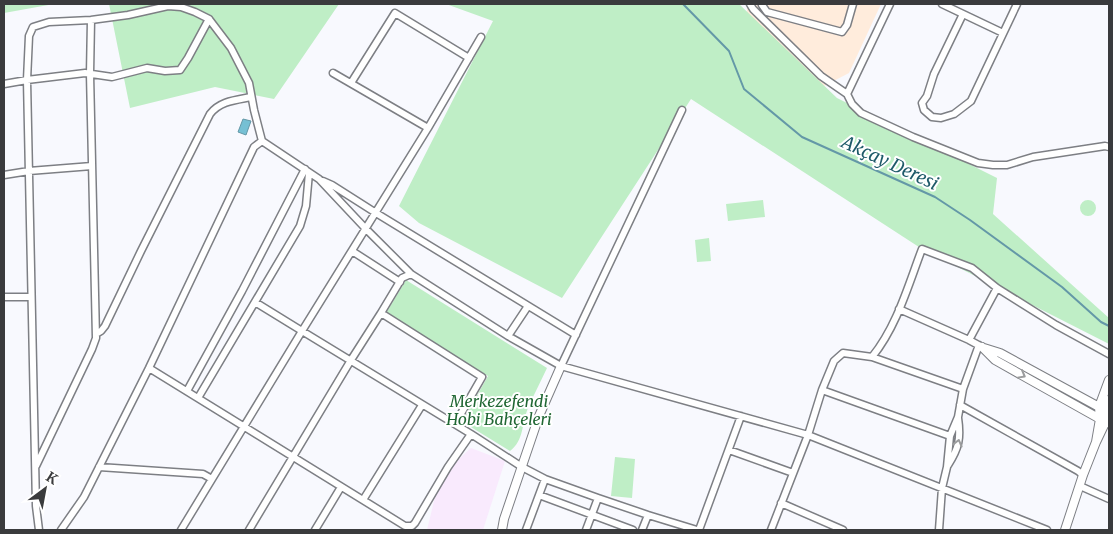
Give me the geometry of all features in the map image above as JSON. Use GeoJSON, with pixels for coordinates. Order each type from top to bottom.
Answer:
{"type":"FeatureCollection","features":[{"type":"Feature","properties":{"kind":"street"},"geometry":{"type":"LineString","coordinates":[[750,4],[821,76],[847,94],[852,104],[861,113],[913,137],[978,163],[1007,165],[1033,157],[1105,146],[1109,147]]}},
{"type":"Feature","properties":{"kind":"street"},"geometry":{"type":"LineString","coordinates":[[763,4],[762,6],[767,12],[842,32],[847,25],[852,4]]}},
{"type":"Feature","properties":{"kind":"street"},"geometry":{"type":"LineString","coordinates":[[847,94],[890,4]]}},
{"type":"Feature","properties":{"kind":"street"},"geometry":{"type":"LineString","coordinates":[[942,4],[1003,33]]}},
{"type":"Feature","properties":{"kind":"street"},"geometry":{"type":"LineString","coordinates":[[963,14],[922,102],[924,110],[932,117],[941,118],[954,114],[971,101],[1017,4]]}},
{"type":"Feature","properties":{"kind":"street"},"geometry":{"type":"LineString","coordinates":[[40,530],[36,506],[27,80],[29,36],[33,26],[49,22],[90,20],[128,15],[168,6],[178,6],[209,19],[231,48],[249,83],[262,141],[319,179],[332,184],[376,213],[576,335]]}},
{"type":"Feature","properties":{"kind":"street"},"geometry":{"type":"LineString","coordinates":[[351,83],[395,13],[469,58]]}},
{"type":"Feature","properties":{"kind":"street"},"geometry":{"type":"LineString","coordinates":[[4,84],[85,73],[112,77],[147,68],[165,71],[180,70],[209,19]]}},
{"type":"Feature","properties":{"kind":"street"},"geometry":{"type":"LineString","coordinates":[[35,467],[96,338],[90,20]]}},
{"type":"Feature","properties":{"kind":"street"},"geometry":{"type":"LineString","coordinates":[[181,530],[366,230],[481,37]]}},
{"type":"Feature","properties":{"kind":"street"},"geometry":{"type":"LineString","coordinates":[[333,72],[428,128]]}},
{"type":"Feature","properties":{"kind":"street"},"geometry":{"type":"LineString","coordinates":[[96,334],[105,326],[210,114],[222,103],[251,97]]}},
{"type":"Feature","properties":{"kind":"street"},"geometry":{"type":"LineString","coordinates":[[502,530],[539,416],[682,110]]}},
{"type":"Feature","properties":{"kind":"street"},"geometry":{"type":"LineString","coordinates":[[61,530],[84,497],[149,368],[254,148],[262,141]]}},
{"type":"Feature","properties":{"kind":"street"},"geometry":{"type":"LineString","coordinates":[[4,175],[92,166]]}},
{"type":"Feature","properties":{"kind":"street"},"geometry":{"type":"LineString","coordinates":[[198,398],[302,220],[306,206],[307,171]]}},
{"type":"Feature","properties":{"kind":"street"},"geometry":{"type":"LineString","coordinates":[[187,391],[307,171]]}},
{"type":"Feature","properties":{"kind":"street"},"geometry":{"type":"LineString","coordinates":[[319,179],[366,230],[411,274],[508,336],[561,366],[808,435],[1048,530]]}},
{"type":"Feature","properties":{"kind":"street"},"geometry":{"type":"LineString","coordinates":[[872,357],[883,343],[899,309],[922,249],[972,268],[997,288],[1056,325],[1109,354]]}},
{"type":"Feature","properties":{"kind":"street"},"geometry":{"type":"LineString","coordinates":[[352,251],[400,282]]}},
{"type":"Feature","properties":{"kind":"street"},"geometry":{"type":"LineString","coordinates":[[249,530],[350,360],[402,278],[411,274]]}},
{"type":"Feature","properties":{"kind":"street"},"geometry":{"type":"LineString","coordinates":[[969,340],[997,288]]}},
{"type":"Feature","properties":{"kind":"street"},"geometry":{"type":"LineString","coordinates":[[4,297],[32,297]]}},
{"type":"Feature","properties":{"kind":"street"},"geometry":{"type":"LineString","coordinates":[[255,302],[522,467],[545,479],[648,515],[698,530],[741,416]]}},
{"type":"Feature","properties":{"kind":"street"},"geometry":{"type":"LineString","coordinates":[[508,336],[528,306]]}},
{"type":"Feature","properties":{"kind":"street"},"geometry":{"type":"LineString","coordinates":[[899,309],[1000,353],[1105,411]]}},
{"type":"Feature","properties":{"kind":"street"},"geometry":{"type":"LineString","coordinates":[[381,313],[482,378],[455,424]]}},
{"type":"Feature","properties":{"kind":"street"},"geometry":{"type":"LineString","coordinates":[[939,530],[942,488],[950,436],[958,416],[963,389],[981,346]]}},
{"type":"Feature","properties":{"kind":"street"},"geometry":{"type":"LineString","coordinates":[[981,346],[995,360],[1105,421]]}},
{"type":"Feature","properties":{"kind":"street"},"geometry":{"type":"LineString","coordinates":[[771,530],[808,435],[822,390],[834,361],[843,353],[872,357],[963,389]]}},
{"type":"Feature","properties":{"kind":"street"},"geometry":{"type":"LineString","coordinates":[[149,368],[405,526],[412,526],[448,467],[471,434]]}},
{"type":"Feature","properties":{"kind":"street"},"geometry":{"type":"LineString","coordinates":[[1065,530],[1083,475],[1105,421],[1109,380]]}},
{"type":"Feature","properties":{"kind":"street"},"geometry":{"type":"LineString","coordinates":[[822,390],[950,436]]}},
{"type":"Feature","properties":{"kind":"street"},"geometry":{"type":"LineString","coordinates":[[1105,411],[1109,400]]}},
{"type":"Feature","properties":{"kind":"street"},"geometry":{"type":"LineString","coordinates":[[363,500],[422,405]]}},
{"type":"Feature","properties":{"kind":"street"},"geometry":{"type":"LineString","coordinates":[[960,405],[1083,475]]}},
{"type":"Feature","properties":{"kind":"street"},"geometry":{"type":"LineString","coordinates":[[946,467],[954,456],[960,440],[958,416]]}},
{"type":"Feature","properties":{"kind":"street"},"geometry":{"type":"LineString","coordinates":[[728,450],[793,473]]}},
{"type":"Feature","properties":{"kind":"street"},"geometry":{"type":"LineString","coordinates":[[99,467],[203,474],[212,479]]}},
{"type":"Feature","properties":{"kind":"street"},"geometry":{"type":"LineString","coordinates":[[526,530],[545,479]]}},
{"type":"Feature","properties":{"kind":"street"},"geometry":{"type":"LineString","coordinates":[[1080,486],[1109,499]]}},
{"type":"Feature","properties":{"kind":"street"},"geometry":{"type":"LineString","coordinates":[[315,530],[341,487]]}},
{"type":"Feature","properties":{"kind":"street"},"geometry":{"type":"LineString","coordinates":[[539,495],[633,530]]}},
{"type":"Feature","properties":{"kind":"street"},"geometry":{"type":"LineString","coordinates":[[586,530],[598,498]]}},
{"type":"Feature","properties":{"kind":"street"},"geometry":{"type":"LineString","coordinates":[[781,503],[843,530]]}},
{"type":"Feature","properties":{"kind":"street"},"geometry":{"type":"LineString","coordinates":[[642,530],[648,515]]}},
{"type":"Feature","properties":{"kind":"shaded area"},"geometry":{"type":"Polygon","coordinates":[[[747,4],[881,4],[849,73],[824,86],[747,17],[747,4]]]}},
{"type":"Feature","properties":{"kind":"shaded area"},"geometry":{"type":"Polygon","coordinates":[[[471,448],[505,461],[483,530],[427,530],[440,476],[471,448]]]}},
{"type":"Feature","properties":{"kind":"green space"},"geometry":{"type":"Polygon","coordinates":[[[4,4],[54,4],[4,13],[4,4]]]}},
{"type":"Feature","properties":{"kind":"green space"},"geometry":{"type":"Polygon","coordinates":[[[109,4],[339,4],[274,99],[215,87],[130,108],[109,4]]]}},
{"type":"Feature","properties":{"kind":"green space"},"geometry":{"type":"Polygon","coordinates":[[[446,4],[739,4],[837,98],[997,178],[993,214],[1109,318],[1109,344],[922,249],[691,99],[562,298],[419,223],[399,206],[493,21],[446,4]]]}},
{"type":"Feature","properties":{"kind":"green space"},"geometry":{"type":"Polygon","coordinates":[[[763,200],[765,217],[728,221],[726,204],[763,200]]]}},
{"type":"Feature","properties":{"kind":"green space"},"geometry":{"type":"Polygon","coordinates":[[[1085,200],[1091,200],[1096,205],[1094,214],[1085,216],[1080,211],[1080,205],[1085,200]]]}},
{"type":"Feature","properties":{"kind":"green space"},"geometry":{"type":"Polygon","coordinates":[[[709,238],[711,261],[697,262],[695,240],[709,238]]]}},
{"type":"Feature","properties":{"kind":"green space","name":"Merkezefendi Hobi Bahçeleri"},"geometry":{"type":"Polygon","coordinates":[[[406,280],[547,368],[526,413],[518,442],[510,451],[466,424],[463,420],[488,376],[386,313],[406,280]]]}},
{"type":"Feature","properties":{"kind":"green space"},"geometry":{"type":"Polygon","coordinates":[[[615,457],[635,459],[632,498],[611,496],[615,457]]]}},
{"type":"Feature","properties":{"kind":"water"},"geometry":{"type":"Polygon","coordinates":[[[243,119],[251,121],[246,135],[238,132],[243,119]]]}},
{"type":"Feature","properties":{"kind":"waterway","name":"Akçay Deresi"},"geometry":{"type":"LineString","coordinates":[[683,4],[729,51],[744,89],[802,137],[935,197],[1062,287],[1101,322],[1109,326]]}}]}
